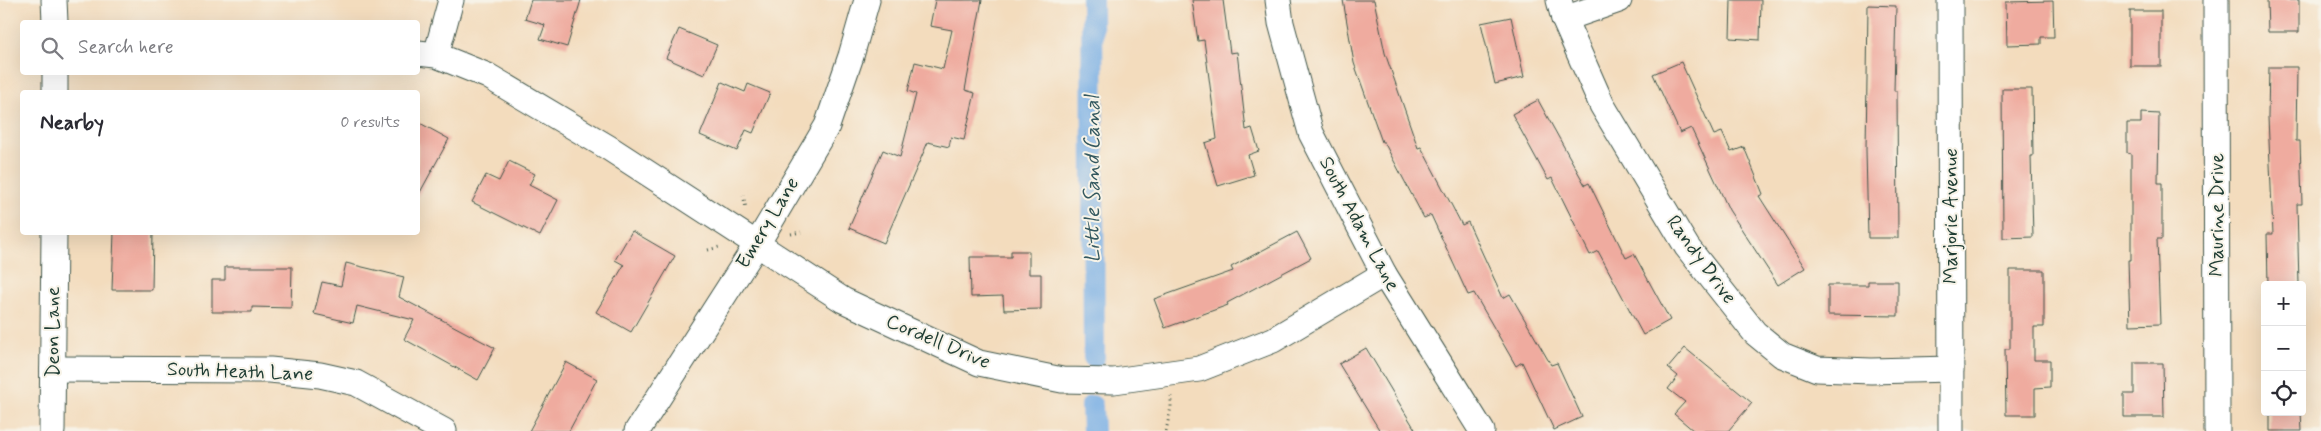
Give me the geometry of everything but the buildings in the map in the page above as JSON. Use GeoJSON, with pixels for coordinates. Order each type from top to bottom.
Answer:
{"type":"FeatureCollection","features":[{"type":"Feature","properties":{"kind":"street"},"geometry":{"type":"LineString","coordinates":[[54,0],[55,20]]}},
{"type":"Feature","properties":{"kind":"street"},"geometry":{"type":"LineString","coordinates":[[427,54],[451,0]]}},
{"type":"Feature","properties":{"kind":"street","name":"Emery Lane"},"geometry":{"type":"LineString","coordinates":[[637,431],[757,244],[827,126],[851,56],[867,0]]}},
{"type":"Feature","properties":{"kind":"street","name":"South Adam Lane"},"geometry":{"type":"LineString","coordinates":[[1278,0],[1281,23],[1311,133],[1384,274],[1482,431]]}},
{"type":"Feature","properties":{"kind":"street"},"geometry":{"type":"LineString","coordinates":[[1562,10],[1619,0]]}},
{"type":"Feature","properties":{"kind":"street","name":"Marjorie Avenue"},"geometry":{"type":"LineString","coordinates":[[1950,0],[1952,431]]}},
{"type":"Feature","properties":{"kind":"street","name":"Maurine Drive"},"geometry":{"type":"LineString","coordinates":[[2216,0],[2217,431]]}},
{"type":"Feature","properties":{"kind":"street","name":"Randy Drive"},"geometry":{"type":"LineString","coordinates":[[1562,10],[1602,105],[1687,247],[1755,333],[1782,355],[1817,368],[1871,371],[1951,369]]}},
{"type":"Feature","properties":{"kind":"street","name":"Cordell Drive"},"geometry":{"type":"LineString","coordinates":[[427,54],[488,76],[608,148],[843,300],[979,364],[1062,380],[1114,381],[1199,369],[1273,340],[1384,274]]}},
{"type":"Feature","properties":{"kind":"street"},"geometry":{"type":"LineString","coordinates":[[55,75],[55,90]]}},
{"type":"Feature","properties":{"kind":"street","name":"Deon Lane"},"geometry":{"type":"LineString","coordinates":[[52,431],[54,235]]}},
{"type":"Feature","properties":{"kind":"street","name":"South Heath Lane"},"geometry":{"type":"LineString","coordinates":[[53,369],[270,370],[320,375],[356,383],[444,431]]}},
{"type":"Feature","properties":{"kind":"path"},"geometry":{"type":"LineString","coordinates":[[743,195],[746,208]]}},
{"type":"Feature","properties":{"kind":"path"},"geometry":{"type":"LineString","coordinates":[[788,234],[800,232]]}},
{"type":"Feature","properties":{"kind":"path"},"geometry":{"type":"LineString","coordinates":[[708,250],[720,247]]}},
{"type":"Feature","properties":{"kind":"path"},"geometry":{"type":"LineString","coordinates":[[1166,431],[1171,407],[1171,373]]}},
{"type":"Feature","properties":{"kind":"waterway","name":"Little Sand Canal"},"geometry":{"type":"LineString","coordinates":[[1092,0],[1094,357]]}},
{"type":"Feature","properties":{"kind":"waterway","name":"Little Sand Canal"},"geometry":{"type":"LineString","coordinates":[[1092,406],[1093,431]]}}]}
